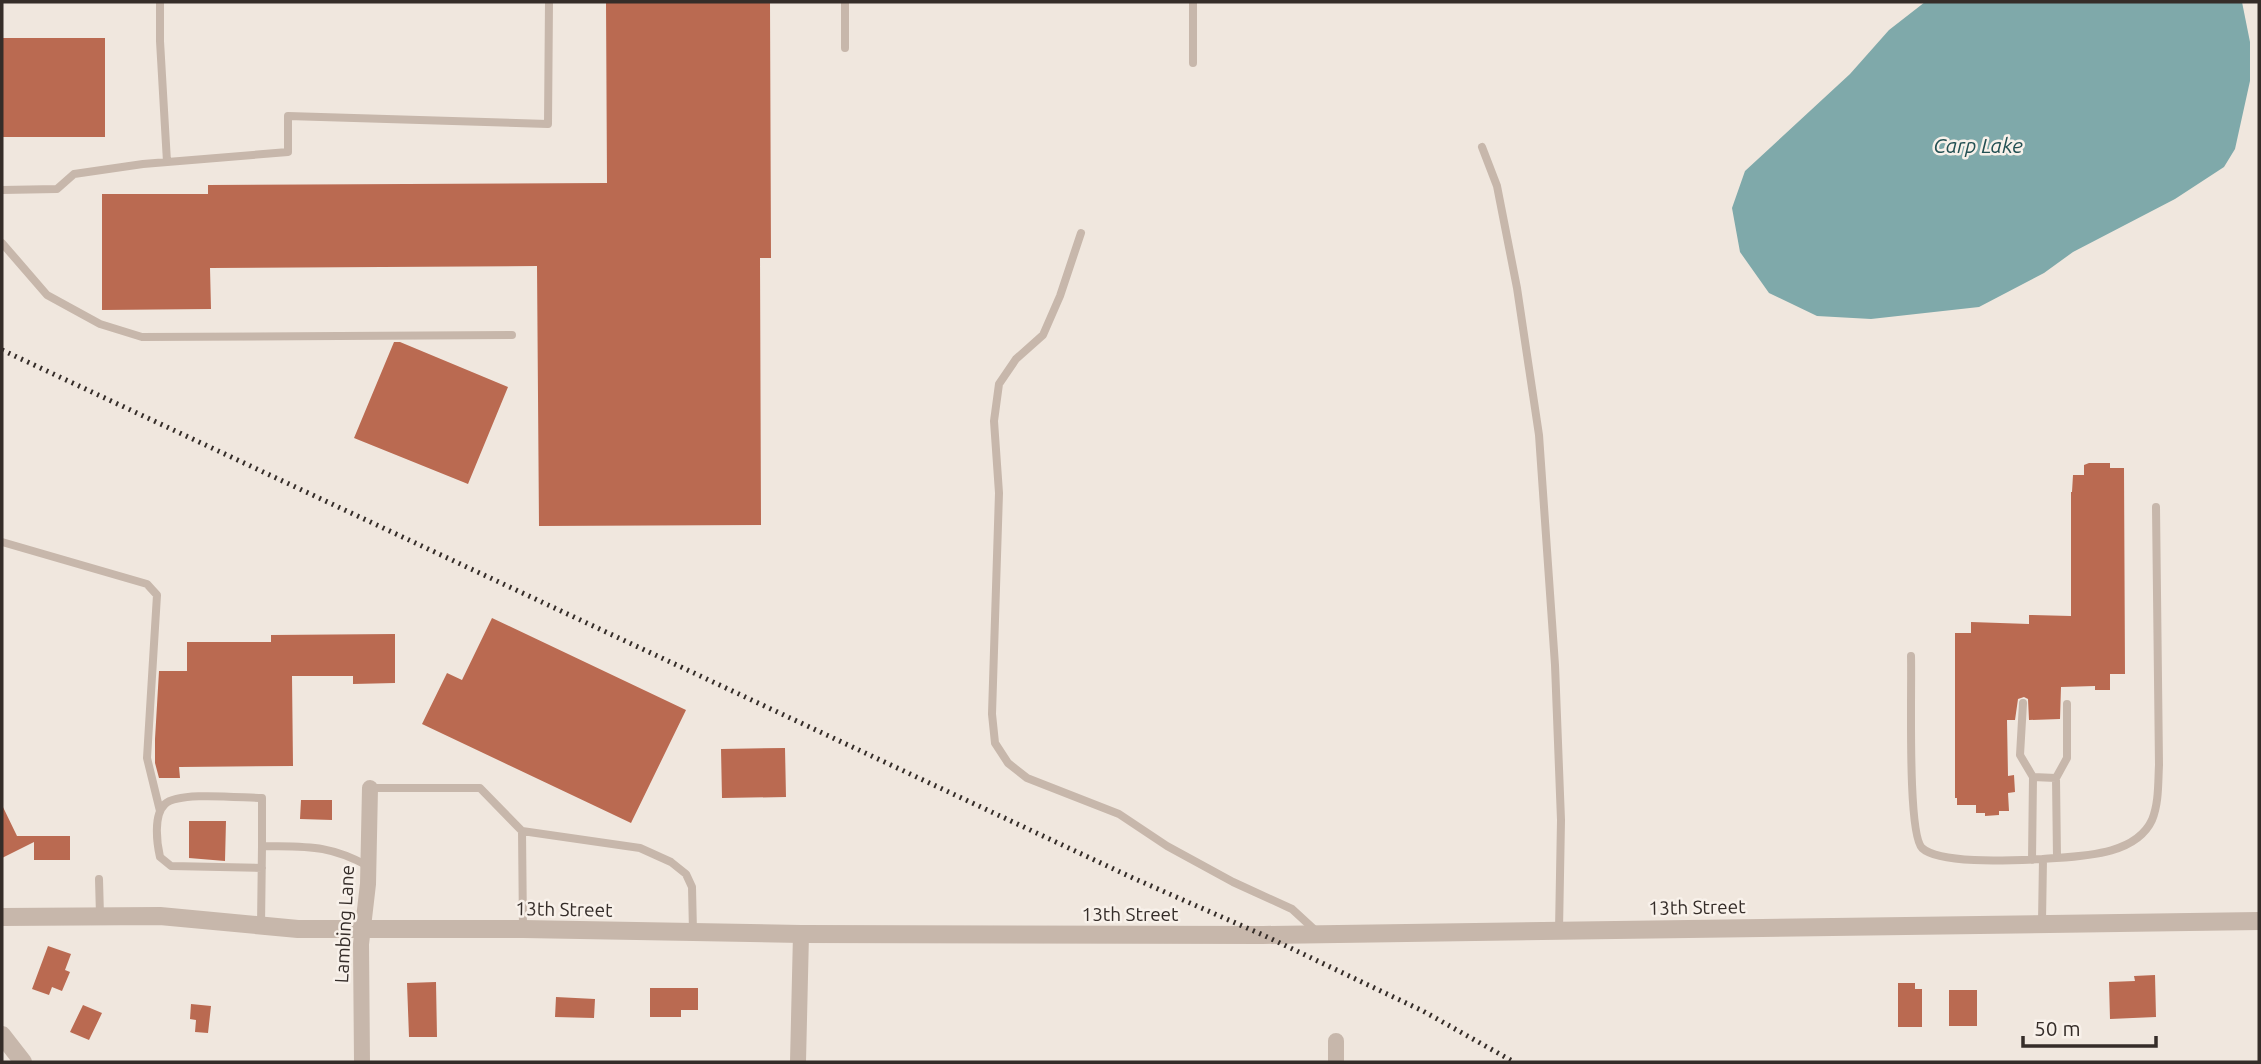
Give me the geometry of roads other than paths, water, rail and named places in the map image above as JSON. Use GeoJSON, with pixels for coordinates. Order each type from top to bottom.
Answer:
{"type":"FeatureCollection","features":[{"type":"Feature","properties":{"kind":"street","name":"Lambing Lane"},"geometry":{"type":"LineString","coordinates":[[362,1062],[362,929],[368,884],[370,788]]}},
{"type":"Feature","properties":{"kind":"street","name":"13th Street"},"geometry":{"type":"LineString","coordinates":[[2,917],[160,916],[261,926],[362,929],[801,934],[1319,934],[2259,921]]}},
{"type":"Feature","properties":{"kind":"street"},"geometry":{"type":"LineString","coordinates":[[798,1062],[801,934]]}},
{"type":"Feature","properties":{"kind":"street"},"geometry":{"type":"LineString","coordinates":[[2,1035],[23,1062]]}},
{"type":"Feature","properties":{"kind":"street"},"geometry":{"type":"LineString","coordinates":[[1336,1041],[1336,1062]]}},
{"type":"Feature","properties":{"kind":"lane"},"geometry":{"type":"LineString","coordinates":[[160,2],[167,162]]}},
{"type":"Feature","properties":{"kind":"lane"},"geometry":{"type":"LineString","coordinates":[[2,190],[57,189],[74,174],[167,162],[288,152],[288,116],[548,124],[549,2]]}},
{"type":"Feature","properties":{"kind":"lane"},"geometry":{"type":"LineString","coordinates":[[845,2],[845,48]]}},
{"type":"Feature","properties":{"kind":"lane"},"geometry":{"type":"LineString","coordinates":[[1193,2],[1193,63]]}},
{"type":"Feature","properties":{"kind":"lane"},"geometry":{"type":"LineString","coordinates":[[1482,147],[1497,186],[1510,250],[1539,435],[1555,665],[1561,820],[1559,930]]}},
{"type":"Feature","properties":{"kind":"lane"},"geometry":{"type":"LineString","coordinates":[[1081,233],[1060,296],[1043,335],[1017,359],[999,384],[994,421],[999,493],[992,714],[995,743],[1008,763],[1027,778],[1119,814],[1167,846],[1233,882],[1292,909],[1319,934]]}},
{"type":"Feature","properties":{"kind":"lane"},"geometry":{"type":"LineString","coordinates":[[2,243],[47,295],[100,324],[142,337],[512,335]]}},
{"type":"Feature","properties":{"kind":"lane"},"geometry":{"type":"LineString","coordinates":[[1911,656],[1913,800],[1916,834],[1921,847],[1934,856],[1950,859],[2032,860],[2104,853],[2135,840],[2151,821],[2157,799],[2157,507]]}},
{"type":"Feature","properties":{"kind":"lane"},"geometry":{"type":"LineString","coordinates":[[2,542],[147,584],[157,595],[147,758],[160,811],[160,857],[171,866],[262,868]]}},
{"type":"Feature","properties":{"kind":"lane"},"geometry":{"type":"LineString","coordinates":[[2023,703],[2020,755],[2033,777],[2032,860]]}},
{"type":"Feature","properties":{"kind":"lane"},"geometry":{"type":"LineString","coordinates":[[2057,858],[2056,778],[2067,758],[2067,704]]}},
{"type":"Feature","properties":{"kind":"lane"},"geometry":{"type":"LineString","coordinates":[[2033,777],[2056,778]]}},
{"type":"Feature","properties":{"kind":"lane"},"geometry":{"type":"LineString","coordinates":[[370,788],[480,788],[522,831],[640,848],[671,862],[686,874],[692,887],[694,932]]}},
{"type":"Feature","properties":{"kind":"lane"},"geometry":{"type":"LineString","coordinates":[[160,811],[164,804],[183,798],[262,798],[261,926]]}},
{"type":"Feature","properties":{"kind":"lane"},"geometry":{"type":"LineString","coordinates":[[522,831],[523,929]]}},
{"type":"Feature","properties":{"kind":"lane"},"geometry":{"type":"LineString","coordinates":[[262,846],[332,849],[346,853],[368,866]]}},
{"type":"Feature","properties":{"kind":"lane"},"geometry":{"type":"LineString","coordinates":[[2042,922],[2043,859]]}},
{"type":"Feature","properties":{"kind":"lane"},"geometry":{"type":"LineString","coordinates":[[99,878],[100,916]]}},
{"type":"Feature","properties":{"kind":"water","name":"Carp Lake"},"geometry":{"type":"Polygon","coordinates":[[[1925,2],[2242,2],[2250,42],[2250,81],[2235,149],[2224,167],[2175,199],[2073,252],[2044,273],[1979,307],[1871,319],[1817,316],[1769,293],[1740,252],[1732,208],[1745,171],[1850,74],[1889,30],[1925,2]]]}},
{"type":"Feature","properties":{"kind":"railway"},"geometry":{"type":"LineString","coordinates":[[2,350],[1133,878],[1263,935],[1423,1011],[1514,1062]]}}]}
